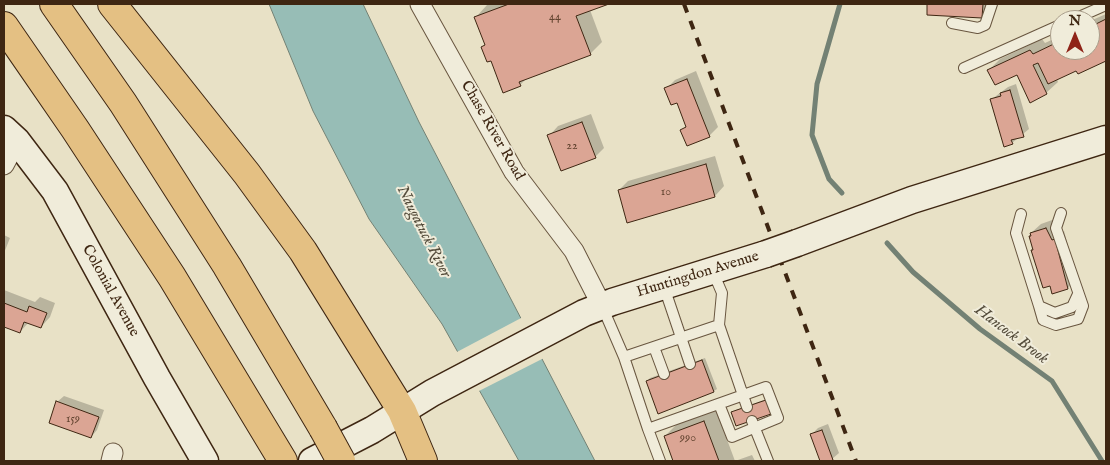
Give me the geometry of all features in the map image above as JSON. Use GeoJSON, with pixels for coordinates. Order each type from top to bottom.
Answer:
{"type":"FeatureCollection","features":[{"type":"Feature","properties":{"kind":"highway"},"geometry":{"type":"LineString","coordinates":[[54,4],[124,103],[222,258],[341,461]]}},
{"type":"Feature","properties":{"kind":"highway"},"geometry":{"type":"LineString","coordinates":[[112,4],[247,174],[303,251],[402,411],[423,461]]}},
{"type":"Feature","properties":{"kind":"highway"},"geometry":{"type":"LineString","coordinates":[[4,26],[172,277],[283,461]]}},
{"type":"Feature","properties":{"kind":"main road","name":"Colonial Avenue"},"geometry":{"type":"LineString","coordinates":[[10,135],[55,191],[157,378],[205,461]]}},
{"type":"Feature","properties":{"kind":"main road","name":"Huntingdon Avenue"},"geometry":{"type":"LineString","coordinates":[[312,461],[372,430],[445,386],[550,330],[602,306],[766,254],[912,200],[1106,139]]}},
{"type":"Feature","properties":{"kind":"street","name":"Chase River Road"},"geometry":{"type":"LineString","coordinates":[[420,4],[514,172],[574,251],[602,306]]}},
{"type":"Feature","properties":{"kind":"street"},"geometry":{"type":"LineString","coordinates":[[4,165],[10,135]]}},
{"type":"Feature","properties":{"kind":"lane"},"geometry":{"type":"LineString","coordinates":[[952,23],[978,28],[986,25],[992,4]]}},
{"type":"Feature","properties":{"kind":"lane"},"geometry":{"type":"LineString","coordinates":[[1093,10],[1106,4]]}},
{"type":"Feature","properties":{"kind":"lane"},"geometry":{"type":"LineString","coordinates":[[964,68],[1050,29]]}},
{"type":"Feature","properties":{"kind":"lane"},"geometry":{"type":"LineString","coordinates":[[1021,214],[1016,233],[1043,320],[1056,325],[1078,319],[1083,306],[1056,228],[1061,213]]}},
{"type":"Feature","properties":{"kind":"lane"},"geometry":{"type":"LineString","coordinates":[[713,272],[722,293],[719,325],[747,407]]}},
{"type":"Feature","properties":{"kind":"lane"},"geometry":{"type":"LineString","coordinates":[[664,287],[690,364]]}},
{"type":"Feature","properties":{"kind":"lane"},"geometry":{"type":"LineString","coordinates":[[602,306],[624,357],[660,461]]}},
{"type":"Feature","properties":{"kind":"lane"},"geometry":{"type":"LineString","coordinates":[[624,357],[719,325]]}},
{"type":"Feature","properties":{"kind":"lane"},"geometry":{"type":"LineString","coordinates":[[654,347],[664,374]]}},
{"type":"Feature","properties":{"kind":"lane"},"geometry":{"type":"LineString","coordinates":[[648,429],[766,387],[778,418],[753,425],[732,437],[719,404]]}},
{"type":"Feature","properties":{"kind":"lane"},"geometry":{"type":"LineString","coordinates":[[702,397],[706,408]]}},
{"type":"Feature","properties":{"kind":"lane"},"geometry":{"type":"LineString","coordinates":[[676,407],[680,418]]}},
{"type":"Feature","properties":{"kind":"lane"},"geometry":{"type":"LineString","coordinates":[[753,425],[768,461]]}},
{"type":"Feature","properties":{"kind":"water","name":"Naugatuck River"},"geometry":{"type":"Polygon","coordinates":[[[269,4],[363,4],[419,122],[595,461],[519,461],[442,324],[369,219],[313,111],[269,4]]]}},
{"type":"Feature","properties":{"kind":"pier"},"geometry":{"type":"Polygon","coordinates":[[[523,317],[544,358],[477,392],[455,353],[523,317]]]}},
{"type":"Feature","properties":{"kind":"building"},"geometry":{"type":"Polygon","coordinates":[[[509,4],[609,4],[576,16],[591,55],[519,82],[521,86],[503,93],[491,61],[487,62],[481,47],[485,45],[474,17],[509,4]]]}},
{"type":"Feature","properties":{"kind":"building"},"geometry":{"type":"Polygon","coordinates":[[[927,4],[983,4],[982,18],[927,15],[927,4]]]}},
{"type":"Feature","properties":{"kind":"building"},"geometry":{"type":"Polygon","coordinates":[[[1106,19],[1106,61],[1078,74],[1076,71],[1048,84],[1038,63],[1033,65],[1047,94],[1030,103],[1017,75],[995,85],[987,70],[1030,50],[1033,54],[1050,46],[1050,60],[1100,60],[1100,22],[1106,19]]]}},
{"type":"Feature","properties":{"kind":"building"},"geometry":{"type":"Polygon","coordinates":[[[687,79],[710,137],[687,146],[680,130],[686,127],[677,103],[671,105],[664,88],[687,79]]]}},
{"type":"Feature","properties":{"kind":"building"},"geometry":{"type":"Polygon","coordinates":[[[1010,90],[1024,137],[1011,140],[1013,144],[1004,147],[990,99],[1001,96],[1000,93],[1010,90]]]}},
{"type":"Feature","properties":{"kind":"building"},"geometry":{"type":"Polygon","coordinates":[[[582,122],[596,158],[561,171],[547,135],[582,122]]]}},
{"type":"Feature","properties":{"kind":"building"},"geometry":{"type":"Polygon","coordinates":[[[706,164],[715,197],[627,223],[618,190],[706,164]]]}},
{"type":"Feature","properties":{"kind":"building"},"geometry":{"type":"Polygon","coordinates":[[[1046,228],[1052,240],[1055,239],[1068,289],[1052,294],[1050,286],[1043,288],[1031,250],[1033,250],[1029,236],[1031,236],[1030,233],[1046,228]]]}},
{"type":"Feature","properties":{"kind":"building"},"geometry":{"type":"Polygon","coordinates":[[[4,303],[27,312],[29,306],[47,313],[41,328],[24,322],[20,333],[4,327],[4,303]]]}},
{"type":"Feature","properties":{"kind":"building"},"geometry":{"type":"Polygon","coordinates":[[[702,360],[714,392],[658,414],[646,381],[702,360]]]}},
{"type":"Feature","properties":{"kind":"building"},"geometry":{"type":"Polygon","coordinates":[[[766,400],[771,414],[736,426],[731,412],[766,400]]]}},
{"type":"Feature","properties":{"kind":"building"},"geometry":{"type":"Polygon","coordinates":[[[56,401],[99,417],[91,438],[49,423],[56,401]]]}},
{"type":"Feature","properties":{"kind":"building"},"geometry":{"type":"Polygon","coordinates":[[[704,421],[719,461],[673,461],[664,436],[704,421]]]}},
{"type":"Feature","properties":{"kind":"building"},"geometry":{"type":"Polygon","coordinates":[[[822,430],[833,460],[830,461],[820,461],[810,434],[822,430]]]}},
{"type":"Feature","properties":{"kind":"waterway","name":"Hancock Brook"},"geometry":{"type":"LineString","coordinates":[[840,4],[817,84],[812,135],[829,179],[842,193]]}},
{"type":"Feature","properties":{"kind":"waterway","name":"Hancock Brook"},"geometry":{"type":"LineString","coordinates":[[887,243],[913,272],[980,329],[1052,381],[1102,461]]}},
{"type":"Feature","properties":{"kind":"railway"},"geometry":{"type":"LineString","coordinates":[[684,4],[856,461]]}}]}
